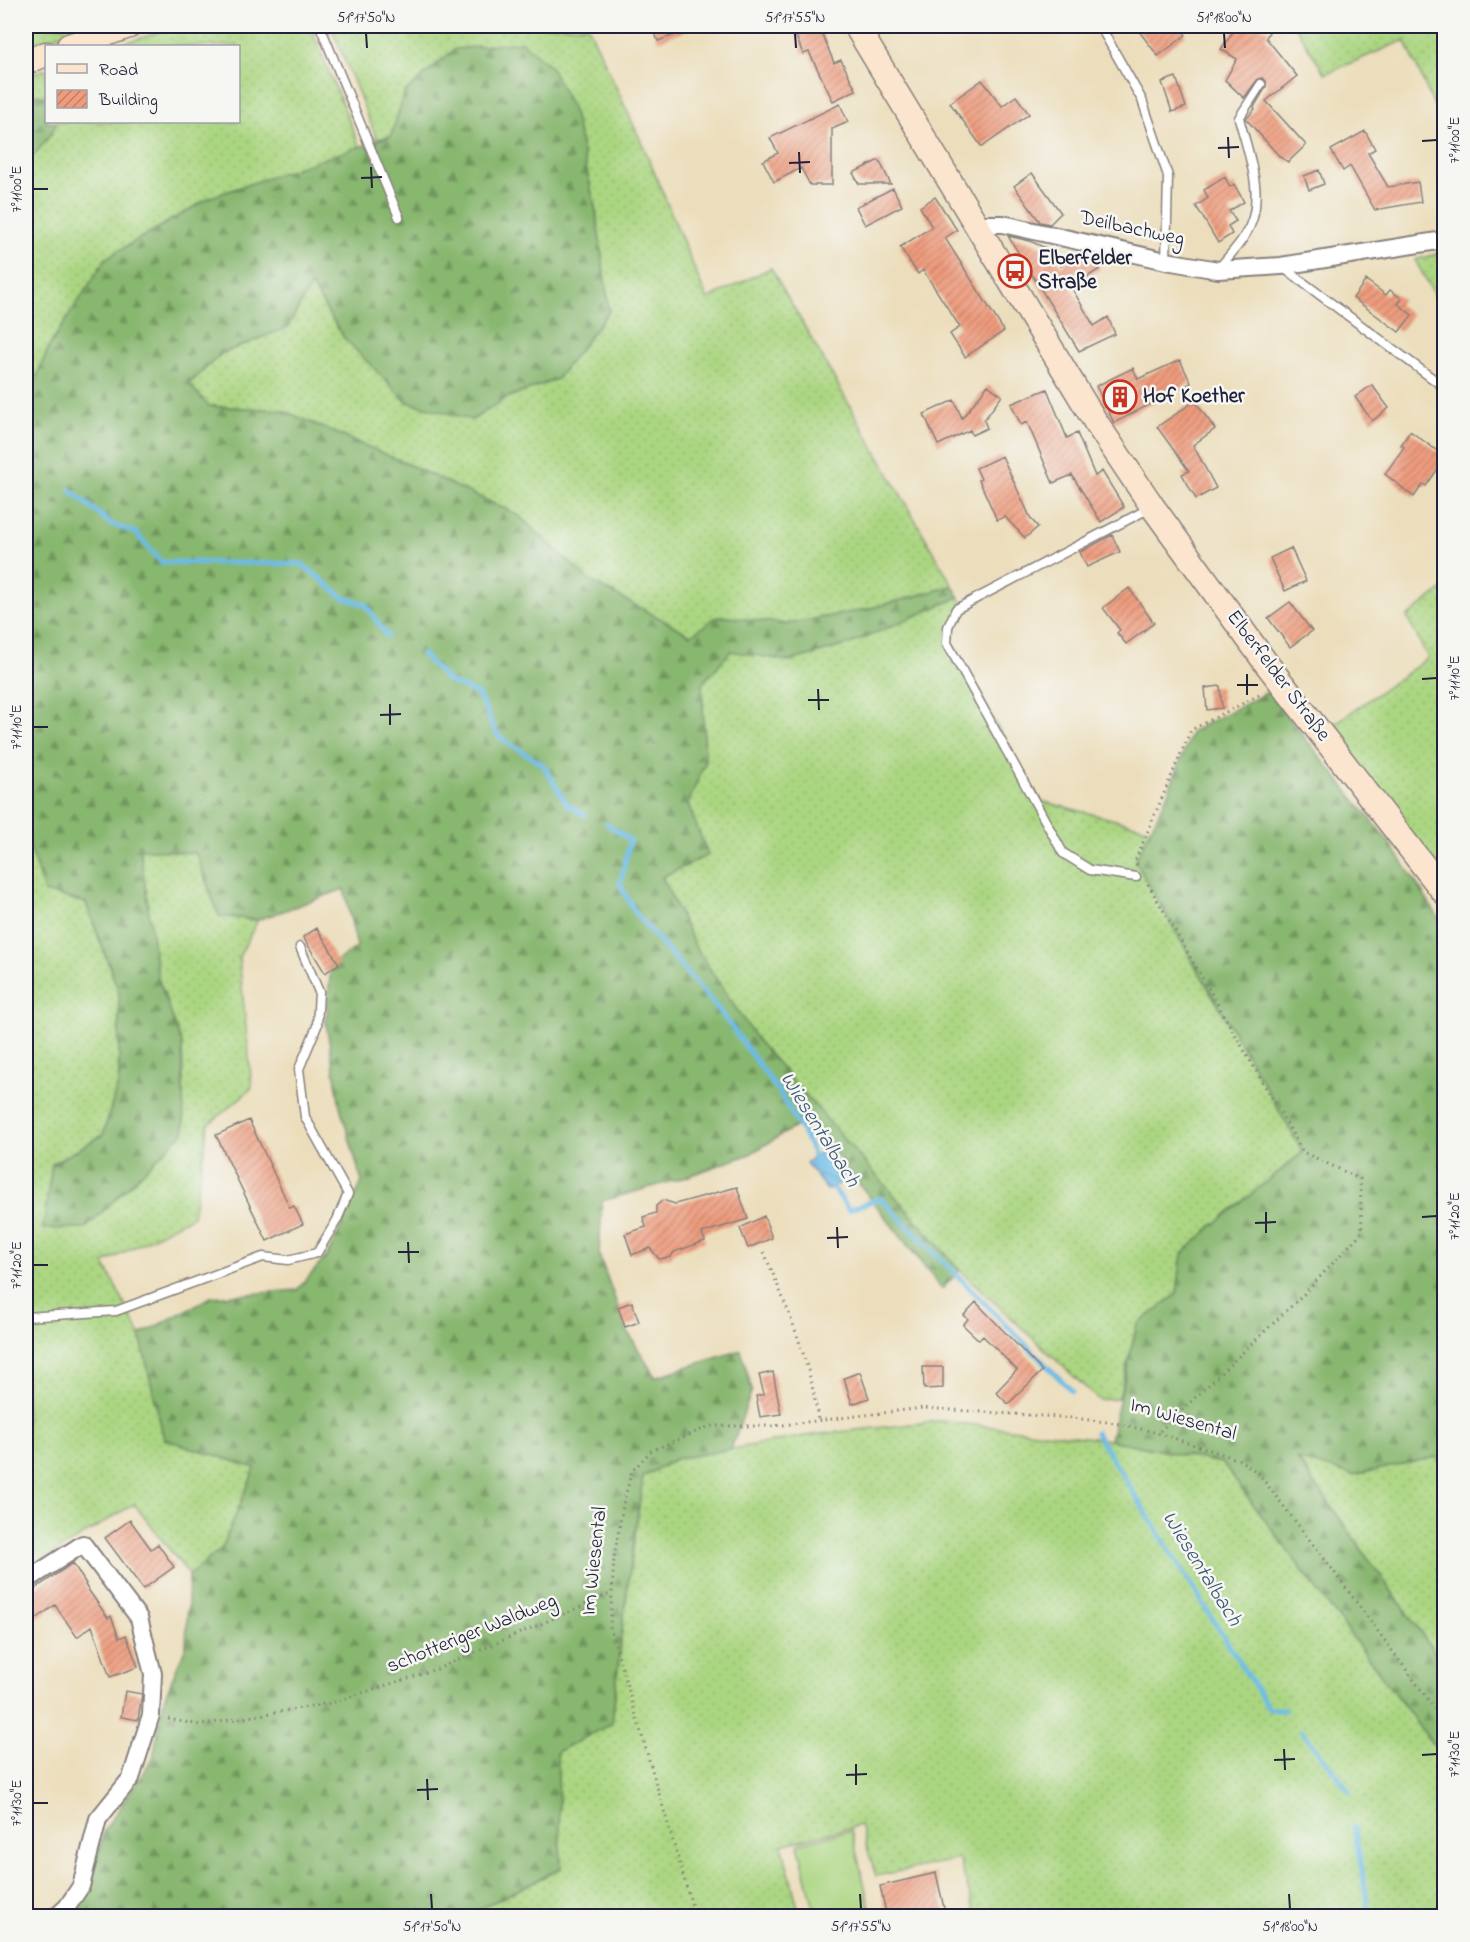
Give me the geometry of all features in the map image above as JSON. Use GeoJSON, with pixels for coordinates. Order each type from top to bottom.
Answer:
{"type":"FeatureCollection","features":[{"type":"Feature","properties":{"kind":"main road"},"geometry":{"type":"LineString","coordinates":[[72,45],[129,26]]}},
{"type":"Feature","properties":{"kind":"main road","name":"Elberfelder Straße"},"geometry":{"type":"LineString","coordinates":[[856,26],[1095,421],[1152,506],[1271,669],[1444,892]]}},
{"type":"Feature","properties":{"kind":"main road"},"geometry":{"type":"LineString","coordinates":[[26,62],[45,54]]}},
{"type":"Feature","properties":{"kind":"street","name":"Deilbachweg"},"geometry":{"type":"LineString","coordinates":[[975,224],[1003,224],[1166,261],[1218,270],[1281,266],[1444,240]]}},
{"type":"Feature","properties":{"kind":"street"},"geometry":{"type":"LineString","coordinates":[[26,1578],[32,1578],[83,1544],[139,1618],[153,1674],[151,1716],[130,1778],[98,1819],[81,1886],[57,1917]]}},
{"type":"Feature","properties":{"kind":"lane"},"geometry":{"type":"LineString","coordinates":[[320,26],[399,217]]}},
{"type":"Feature","properties":{"kind":"lane"},"geometry":{"type":"LineString","coordinates":[[1100,26],[1142,100],[1168,176],[1166,261]]}},
{"type":"Feature","properties":{"kind":"lane"},"geometry":{"type":"LineString","coordinates":[[1218,270],[1247,234],[1256,207],[1255,178],[1239,117],[1261,84]]}},
{"type":"Feature","properties":{"kind":"lane"},"geometry":{"type":"LineString","coordinates":[[1281,266],[1444,387]]}},
{"type":"Feature","properties":{"kind":"lane"},"geometry":{"type":"LineString","coordinates":[[1139,874],[1090,870],[1063,853],[947,643],[948,627],[956,609],[1152,506]]}},
{"type":"Feature","properties":{"kind":"lane"},"geometry":{"type":"LineString","coordinates":[[26,1317],[116,1311],[263,1257],[288,1260],[317,1253],[337,1220],[348,1194],[304,1117],[298,1069],[317,1026],[319,992],[300,947]]}},
{"type":"Feature","properties":{"kind":"path"},"geometry":{"type":"LineString","coordinates":[[1139,874],[1135,861],[1191,730],[1267,691]]}},
{"type":"Feature","properties":{"kind":"path"},"geometry":{"type":"LineString","coordinates":[[1147,881],[1303,1152],[1360,1179],[1362,1232],[1303,1296],[1158,1433]]}},
{"type":"Feature","properties":{"kind":"path"},"geometry":{"type":"LineString","coordinates":[[764,1252],[790,1316],[814,1389],[818,1420]]}},
{"type":"Feature","properties":{"kind":"path","name":"Im Wiesental"},"geometry":{"type":"LineString","coordinates":[[695,1917],[610,1627],[614,1558],[624,1500],[632,1471],[651,1452],[710,1426],[774,1426],[923,1408],[1072,1418],[1115,1424],[1158,1433],[1240,1460],[1258,1473],[1444,1721]]}},
{"type":"Feature","properties":{"kind":"path","name":"schotteriger Waldweg"},"geometry":{"type":"LineString","coordinates":[[151,1716],[201,1725],[331,1703],[437,1668],[612,1593]]}},
{"type":"Feature","properties":{"kind":"green space"},"geometry":{"type":"Polygon","coordinates":[[[26,26],[86,26],[26,47],[26,26]]]}},
{"type":"Feature","properties":{"kind":"green space"},"geometry":{"type":"Polygon","coordinates":[[[179,26],[310,26],[360,147],[211,197],[50,345],[26,401],[26,165],[51,134],[56,123],[240,123],[240,45],[118,45],[179,26]]]}},
{"type":"Feature","properties":{"kind":"green space"},"geometry":{"type":"Polygon","coordinates":[[[331,26],[588,26],[645,150],[707,299],[771,268],[953,586],[864,610],[787,624],[718,616],[691,636],[589,581],[518,515],[282,410],[209,406],[189,384],[221,354],[288,327],[311,284],[344,338],[472,420],[506,398],[557,379],[609,311],[596,212],[574,113],[405,92],[391,136],[377,139],[331,26]]]}},
{"type":"Feature","properties":{"kind":"green space"},"geometry":{"type":"Polygon","coordinates":[[[1295,26],[1444,26],[1444,128],[1405,40],[1325,74],[1295,26]]]}},
{"type":"Feature","properties":{"kind":"green space"},"geometry":{"type":"Polygon","coordinates":[[[522,42],[551,67],[574,113],[596,212],[609,311],[557,379],[506,398],[472,420],[407,402],[344,338],[311,285],[288,327],[221,354],[189,384],[209,406],[282,410],[518,515],[590,581],[691,635],[718,616],[787,624],[864,610],[953,586],[959,597],[850,644],[790,661],[731,651],[702,684],[705,762],[688,804],[708,855],[662,877],[696,948],[757,1040],[960,1270],[942,1289],[808,1119],[750,1154],[683,1178],[602,1201],[599,1255],[626,1329],[655,1377],[741,1350],[752,1390],[731,1449],[675,1459],[643,1477],[623,1621],[612,1723],[557,1752],[561,1868],[476,1911],[449,1916],[67,1916],[90,1883],[104,1831],[153,1758],[164,1699],[186,1646],[189,1575],[222,1548],[255,1468],[164,1439],[140,1335],[211,1297],[297,1290],[327,1256],[362,1182],[340,1106],[326,1023],[331,965],[357,947],[344,889],[258,920],[219,916],[196,853],[140,849],[158,978],[182,1044],[184,1132],[86,1228],[43,1229],[52,1164],[103,1135],[119,1080],[119,992],[86,903],[44,892],[26,834],[26,401],[50,345],[106,258],[211,197],[391,136],[405,92],[455,49],[522,42]]]}},
{"type":"Feature","properties":{"kind":"green space"},"geometry":{"type":"Polygon","coordinates":[[[45,69],[45,97],[37,94],[26,107],[26,76],[45,69]]]}},
{"type":"Feature","properties":{"kind":"green space"},"geometry":{"type":"Polygon","coordinates":[[[37,94],[45,97],[45,123],[56,123],[51,134],[26,165],[26,107],[37,94]]]}},
{"type":"Feature","properties":{"kind":"green space"},"geometry":{"type":"Polygon","coordinates":[[[1444,252],[1444,312],[1415,260],[1444,252]]]}},
{"type":"Feature","properties":{"kind":"green space"},"geometry":{"type":"Polygon","coordinates":[[[1444,588],[1444,878],[1329,728],[1428,658],[1407,617],[1444,588]]]}},
{"type":"Feature","properties":{"kind":"green space"},"geometry":{"type":"Polygon","coordinates":[[[959,597],[966,610],[956,622],[952,641],[1037,800],[1151,829],[1135,861],[1303,1152],[1212,1226],[1182,1254],[1177,1294],[1137,1325],[1119,1398],[1099,1400],[960,1270],[757,1041],[696,948],[662,877],[708,855],[688,804],[705,762],[702,684],[731,651],[790,661],[850,644],[959,597]]]}},
{"type":"Feature","properties":{"kind":"green space"},"geometry":{"type":"Polygon","coordinates":[[[1268,692],[1392,846],[1444,926],[1444,1461],[1436,1457],[1353,1475],[1297,1459],[1444,1665],[1444,1759],[1222,1463],[1110,1440],[1137,1325],[1177,1294],[1182,1254],[1212,1226],[1303,1152],[1135,861],[1166,798],[1192,731],[1268,692]]]}},
{"type":"Feature","properties":{"kind":"green space"},"geometry":{"type":"Polygon","coordinates":[[[26,834],[44,892],[86,903],[119,992],[119,1080],[103,1135],[52,1164],[43,1228],[148,1167],[184,1132],[182,1044],[158,978],[140,849],[196,853],[219,916],[258,920],[239,957],[252,1088],[208,1125],[193,1216],[104,1263],[140,1335],[164,1439],[259,1469],[222,1548],[189,1575],[134,1504],[26,1570],[26,834]]]}},
{"type":"Feature","properties":{"kind":"green space"},"geometry":{"type":"Polygon","coordinates":[[[939,1421],[1110,1440],[1222,1463],[1444,1759],[1444,1916],[976,1916],[959,1859],[876,1876],[860,1825],[782,1845],[800,1916],[449,1916],[476,1911],[561,1868],[557,1752],[612,1723],[623,1621],[643,1477],[675,1459],[811,1435],[939,1421]]]}},
{"type":"Feature","properties":{"kind":"green space"},"geometry":{"type":"Polygon","coordinates":[[[1436,1457],[1444,1461],[1444,1665],[1297,1458],[1353,1475],[1436,1457]]]}},
{"type":"Feature","properties":{"kind":"green space"},"geometry":{"type":"Polygon","coordinates":[[[851,1830],[872,1916],[816,1916],[798,1844],[851,1830]]]}},
{"type":"Feature","properties":{"kind":"water"},"geometry":{"type":"Polygon","coordinates":[[[825,1149],[839,1166],[846,1180],[827,1190],[806,1163],[825,1149]]]}},
{"type":"Feature","properties":{"kind":"building"},"geometry":{"type":"Polygon","coordinates":[[[652,26],[696,26],[696,27],[658,41],[652,26]]]}},
{"type":"Feature","properties":{"kind":"building"},"geometry":{"type":"Polygon","coordinates":[[[792,26],[819,26],[834,63],[841,60],[856,90],[833,101],[809,52],[803,54],[792,26]]]}},
{"type":"Feature","properties":{"kind":"building"},"geometry":{"type":"Polygon","coordinates":[[[1135,26],[1178,26],[1186,35],[1158,56],[1135,26]]]}},
{"type":"Feature","properties":{"kind":"building"},"geometry":{"type":"Polygon","coordinates":[[[1237,26],[1262,26],[1269,32],[1266,38],[1297,76],[1266,101],[1306,145],[1288,162],[1280,157],[1246,119],[1255,109],[1266,87],[1266,81],[1262,78],[1258,79],[1244,98],[1225,80],[1237,59],[1221,49],[1237,26]]]}},
{"type":"Feature","properties":{"kind":"building"},"geometry":{"type":"Polygon","coordinates":[[[1176,77],[1186,107],[1172,112],[1162,82],[1176,77]]]}},
{"type":"Feature","properties":{"kind":"building"},"geometry":{"type":"Polygon","coordinates":[[[982,80],[1002,106],[1016,96],[1029,114],[982,147],[950,103],[982,80]]]}},
{"type":"Feature","properties":{"kind":"building"},"geometry":{"type":"Polygon","coordinates":[[[840,104],[848,122],[832,129],[832,185],[810,185],[801,168],[774,182],[763,161],[778,153],[770,138],[840,104]]]}},
{"type":"Feature","properties":{"kind":"building"},"geometry":{"type":"Polygon","coordinates":[[[1365,131],[1375,149],[1368,153],[1388,187],[1418,182],[1421,202],[1375,210],[1350,166],[1343,171],[1331,150],[1365,131]]]}},
{"type":"Feature","properties":{"kind":"building"},"geometry":{"type":"Polygon","coordinates":[[[879,160],[891,184],[859,184],[853,173],[879,160]]]}},
{"type":"Feature","properties":{"kind":"building"},"geometry":{"type":"Polygon","coordinates":[[[1319,170],[1324,184],[1309,190],[1304,176],[1319,170]]]}},
{"type":"Feature","properties":{"kind":"building"},"geometry":{"type":"Polygon","coordinates":[[[1032,173],[1061,213],[1050,224],[1040,222],[1014,186],[1032,173]]]}},
{"type":"Feature","properties":{"kind":"building"},"geometry":{"type":"Polygon","coordinates":[[[1225,177],[1230,187],[1234,184],[1244,202],[1229,211],[1236,221],[1228,226],[1232,234],[1218,243],[1196,206],[1208,198],[1204,190],[1225,177]]]}},
{"type":"Feature","properties":{"kind":"building"},"geometry":{"type":"Polygon","coordinates":[[[893,188],[902,206],[865,225],[856,207],[893,188]]]}},
{"type":"Feature","properties":{"kind":"building"},"geometry":{"type":"Polygon","coordinates":[[[935,197],[957,230],[945,238],[1004,331],[965,357],[950,334],[960,327],[923,270],[918,274],[900,247],[932,227],[920,207],[935,197]]]}},
{"type":"Feature","properties":{"kind":"building"},"geometry":{"type":"Polygon","coordinates":[[[1008,236],[1030,241],[1052,251],[1061,266],[1079,255],[1091,255],[1100,269],[1071,287],[1094,326],[1108,317],[1115,334],[1079,351],[1008,236]]]}},
{"type":"Feature","properties":{"kind":"building"},"geometry":{"type":"Polygon","coordinates":[[[1366,280],[1386,295],[1390,290],[1402,299],[1398,304],[1412,315],[1399,332],[1353,298],[1366,280]]]}},
{"type":"Feature","properties":{"kind":"building"},"geometry":{"type":"Polygon","coordinates":[[[1180,360],[1191,383],[1114,423],[1096,386],[1133,368],[1138,379],[1180,360]]]}},
{"type":"Feature","properties":{"kind":"building"},"geometry":{"type":"Polygon","coordinates":[[[988,385],[1002,396],[984,420],[987,428],[972,435],[970,430],[938,445],[924,414],[954,400],[962,418],[988,385]]]}},
{"type":"Feature","properties":{"kind":"building"},"geometry":{"type":"Polygon","coordinates":[[[1372,385],[1389,408],[1372,421],[1355,397],[1372,385]]]}},
{"type":"Feature","properties":{"kind":"building"},"geometry":{"type":"Polygon","coordinates":[[[1047,389],[1067,438],[1077,433],[1095,476],[1102,471],[1124,507],[1101,522],[1072,475],[1053,483],[1027,422],[1021,425],[1011,404],[1047,389]]]}},
{"type":"Feature","properties":{"kind":"building"},"geometry":{"type":"Polygon","coordinates":[[[1195,401],[1215,429],[1193,445],[1216,488],[1196,499],[1182,474],[1189,471],[1157,427],[1195,401]]]}},
{"type":"Feature","properties":{"kind":"building"},"geometry":{"type":"Polygon","coordinates":[[[1410,431],[1444,456],[1444,460],[1426,486],[1423,484],[1414,497],[1385,474],[1404,447],[1401,445],[1410,431]]]}},
{"type":"Feature","properties":{"kind":"building"},"geometry":{"type":"Polygon","coordinates":[[[1002,456],[1031,519],[1038,527],[1025,538],[1005,517],[997,520],[979,480],[981,479],[976,468],[1002,456]]]}},
{"type":"Feature","properties":{"kind":"building"},"geometry":{"type":"Polygon","coordinates":[[[1112,535],[1120,552],[1087,567],[1080,552],[1112,535]]]}},
{"type":"Feature","properties":{"kind":"building"},"geometry":{"type":"Polygon","coordinates":[[[1291,548],[1306,581],[1285,591],[1270,558],[1291,548]]]}},
{"type":"Feature","properties":{"kind":"building"},"geometry":{"type":"Polygon","coordinates":[[[1129,588],[1154,623],[1126,644],[1117,633],[1120,630],[1103,608],[1129,588]]]}},
{"type":"Feature","properties":{"kind":"building"},"geometry":{"type":"Polygon","coordinates":[[[1290,602],[1312,631],[1290,647],[1268,618],[1290,602]]]}},
{"type":"Feature","properties":{"kind":"building"},"geometry":{"type":"Polygon","coordinates":[[[1220,686],[1222,708],[1207,710],[1205,688],[1220,686]]]}},
{"type":"Feature","properties":{"kind":"building"},"geometry":{"type":"Polygon","coordinates":[[[317,928],[339,964],[325,973],[303,937],[317,928]]]}},
{"type":"Feature","properties":{"kind":"building"},"geometry":{"type":"Polygon","coordinates":[[[249,1120],[290,1208],[294,1206],[303,1224],[267,1241],[216,1135],[249,1120]]]}},
{"type":"Feature","properties":{"kind":"building"},"geometry":{"type":"Polygon","coordinates":[[[737,1187],[748,1219],[702,1233],[705,1241],[674,1252],[671,1257],[659,1259],[650,1248],[632,1255],[625,1234],[646,1227],[643,1217],[656,1213],[656,1206],[663,1200],[675,1204],[737,1187]]]}},
{"type":"Feature","properties":{"kind":"building"},"geometry":{"type":"Polygon","coordinates":[[[764,1216],[772,1238],[748,1248],[740,1228],[764,1216]]]}},
{"type":"Feature","properties":{"kind":"building"},"geometry":{"type":"Polygon","coordinates":[[[632,1302],[639,1322],[625,1327],[618,1307],[632,1302]]]}},
{"type":"Feature","properties":{"kind":"building"},"geometry":{"type":"Polygon","coordinates":[[[976,1302],[1042,1371],[1008,1404],[996,1392],[1017,1370],[983,1336],[979,1340],[963,1325],[968,1319],[964,1315],[976,1302]]]}},
{"type":"Feature","properties":{"kind":"building"},"geometry":{"type":"Polygon","coordinates":[[[923,1367],[943,1367],[943,1388],[924,1389],[923,1367]]]}},
{"type":"Feature","properties":{"kind":"building"},"geometry":{"type":"Polygon","coordinates":[[[773,1372],[781,1414],[760,1417],[756,1396],[764,1394],[759,1375],[773,1372]]]}},
{"type":"Feature","properties":{"kind":"building"},"geometry":{"type":"Polygon","coordinates":[[[860,1372],[869,1398],[852,1404],[844,1378],[860,1372]]]}},
{"type":"Feature","properties":{"kind":"building"},"geometry":{"type":"Polygon","coordinates":[[[130,1520],[151,1549],[158,1544],[174,1567],[143,1589],[105,1538],[130,1520]]]}},
{"type":"Feature","properties":{"kind":"building"},"geometry":{"type":"Polygon","coordinates":[[[73,1563],[108,1618],[111,1616],[119,1638],[126,1635],[138,1667],[110,1677],[92,1626],[77,1637],[55,1605],[36,1619],[26,1603],[26,1595],[73,1563]]]}},
{"type":"Feature","properties":{"kind":"building"},"geometry":{"type":"Polygon","coordinates":[[[125,1691],[142,1694],[138,1720],[121,1717],[125,1691]]]}},
{"type":"Feature","properties":{"kind":"building"},"geometry":{"type":"Polygon","coordinates":[[[936,1873],[946,1917],[887,1917],[880,1886],[936,1873]]]}},
{"type":"Feature","properties":{"kind":"waterway","name":"Wiesentalbach"},"geometry":{"type":"LineString","coordinates":[[70,490],[111,524],[136,533],[161,562],[302,564],[344,598],[365,604],[387,636]]}},
{"type":"Feature","properties":{"kind":"waterway","name":"Wiesentalbach"},"geometry":{"type":"LineString","coordinates":[[422,654],[448,681],[478,694],[498,736],[543,765],[567,804],[585,815]]}},
{"type":"Feature","properties":{"kind":"waterway","name":"Wiesentalbach"},"geometry":{"type":"LineString","coordinates":[[607,824],[630,840],[620,885],[636,914],[719,1010],[779,1092],[805,1136],[817,1162]]}},
{"type":"Feature","properties":{"kind":"waterway","name":"Wiesentalbach"},"geometry":{"type":"LineString","coordinates":[[830,1183],[849,1210],[880,1198],[1072,1391]]}},
{"type":"Feature","properties":{"kind":"waterway","name":"Wiesentalbach"},"geometry":{"type":"LineString","coordinates":[[1096,1433],[1269,1709],[1285,1709]]}},
{"type":"Feature","properties":{"kind":"waterway","name":"Wiesentalbach"},"geometry":{"type":"LineString","coordinates":[[1302,1731],[1350,1792]]}},
{"type":"Feature","properties":{"kind":"waterway","name":"Wiesentalbach"},"geometry":{"type":"LineString","coordinates":[[1354,1826],[1370,1916]]}},
{"type":"Feature","properties":{"kind":"place","name":"Elberfelder Straße"},"geometry":{"type":"Point","coordinates":[1015,271]}},
{"type":"Feature","properties":{"kind":"place","name":"Hof Koether"},"geometry":{"type":"Point","coordinates":[1120,397]}}]}
